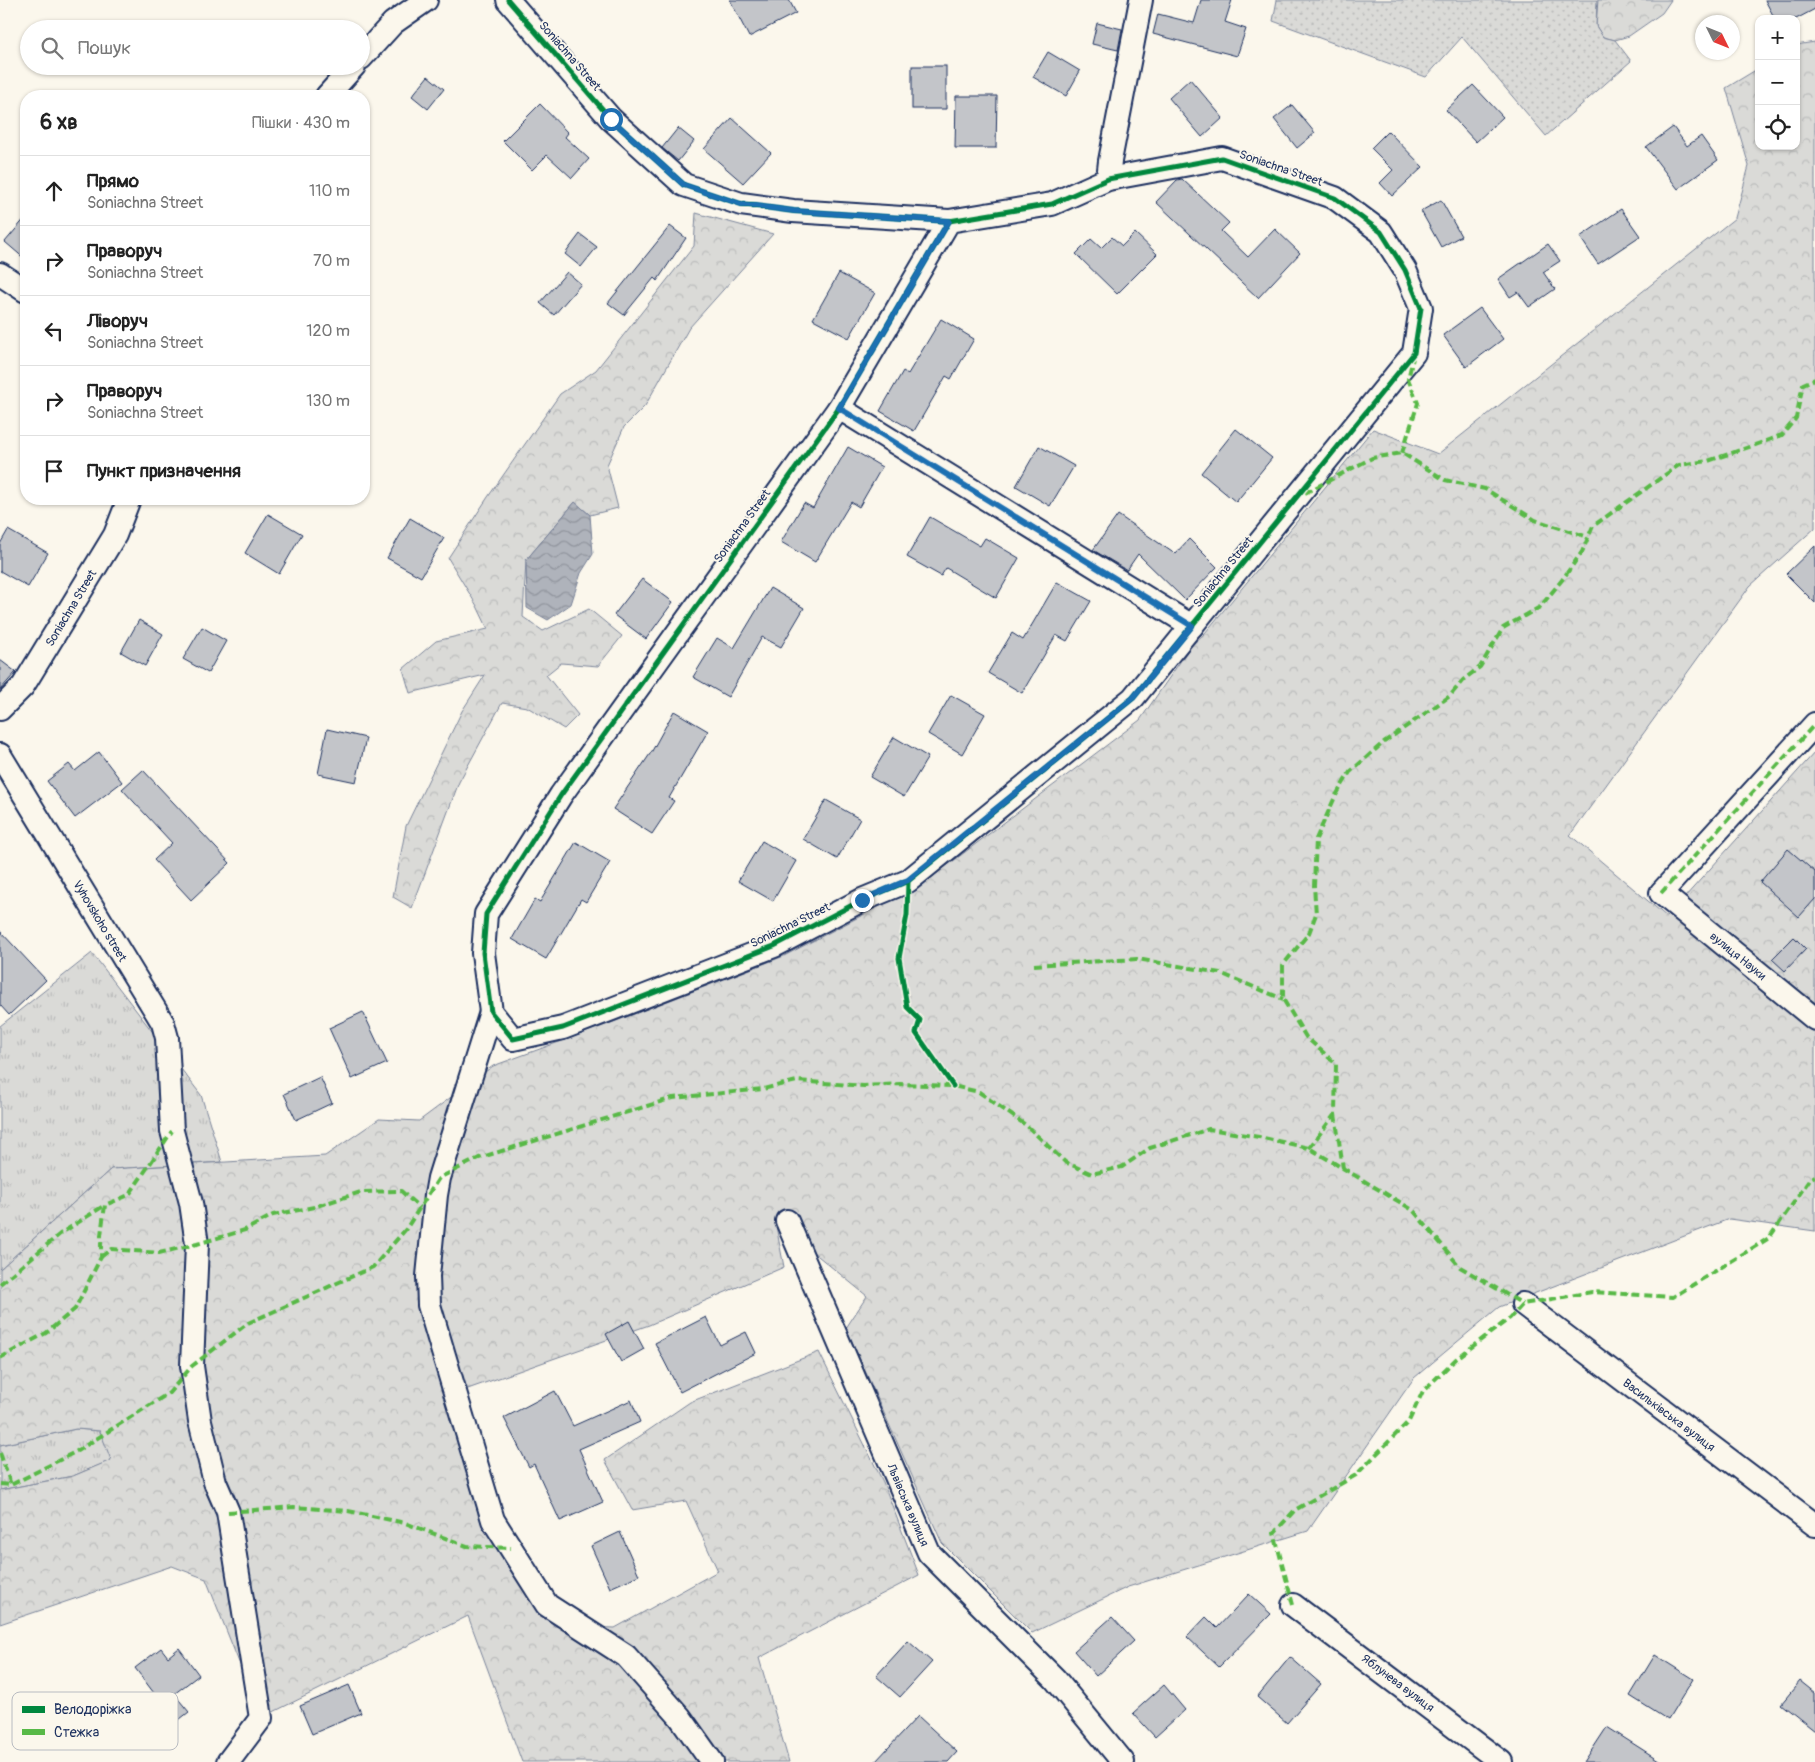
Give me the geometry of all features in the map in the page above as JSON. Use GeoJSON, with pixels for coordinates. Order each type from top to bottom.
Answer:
{"type":"FeatureCollection","features":[{"type":"Feature","properties":{"kind":"street"},"geometry":{"type":"LineString","coordinates":[[370,48],[393,23],[426,0]]}},
{"type":"Feature","properties":{"kind":"street","name":"Soniachna Street"},"geometry":{"type":"LineString","coordinates":[[508,0],[611,119],[684,185],[741,204],[794,211],[949,221],[1052,204],[1108,179],[1222,158],[1334,198],[1381,232],[1405,270],[1421,308],[1414,354],[1133,698],[908,880],[862,900],[774,946],[563,1028],[513,1039],[491,1012],[483,953],[486,914],[561,795],[839,408],[949,221]]}},
{"type":"Feature","properties":{"kind":"street"},"geometry":{"type":"LineString","coordinates":[[1108,179],[1141,0]]}},
{"type":"Feature","properties":{"kind":"street"},"geometry":{"type":"LineString","coordinates":[[332,90],[346,75]]}},
{"type":"Feature","properties":{"kind":"street"},"geometry":{"type":"LineString","coordinates":[[0,274],[20,287]]}},
{"type":"Feature","properties":{"kind":"street","name":"Soniachna Street"},"geometry":{"type":"LineString","coordinates":[[839,408],[1192,626]]}},
{"type":"Feature","properties":{"kind":"street","name":"Soniachna Street"},"geometry":{"type":"LineString","coordinates":[[0,709],[23,686],[115,535],[127,505]]}},
{"type":"Feature","properties":{"kind":"street","name":"вулиця Науки"},"geometry":{"type":"LineString","coordinates":[[1815,724],[1661,894],[1815,1019]]}},
{"type":"Feature","properties":{"kind":"street","name":"Vyhovskoho street"},"geometry":{"type":"LineString","coordinates":[[0,755],[163,1023],[171,1097],[172,1131],[191,1203],[197,1244],[192,1366],[197,1403],[215,1482],[228,1512],[261,1718],[228,1762]]}},
{"type":"Feature","properties":{"kind":"street"},"geometry":{"type":"LineString","coordinates":[[491,1012],[436,1195],[428,1276],[429,1305],[452,1388],[493,1520],[547,1605],[626,1656],[680,1717],[712,1762]]}},
{"type":"Feature","properties":{"kind":"street","name":"Львівська вулиця"},"geometry":{"type":"LineString","coordinates":[[787,1221],[929,1553],[1055,1679],[1123,1762]]}},
{"type":"Feature","properties":{"kind":"street","name":"Васильківська вулиця"},"geometry":{"type":"LineString","coordinates":[[1523,1304],[1815,1525]]}},
{"type":"Feature","properties":{"kind":"street","name":"Яблунева вулиця"},"geometry":{"type":"LineString","coordinates":[[1294,1605],[1501,1762]]}},
{"type":"Feature","properties":{"kind":"green space"},"geometry":{"type":"Polygon","coordinates":[[[1277,0],[1597,0],[1596,26],[1603,37],[1615,40],[1631,61],[1546,136],[1462,37],[1426,77],[1273,21],[1277,0]]]}},
{"type":"Feature","properties":{"kind":"green space"},"geometry":{"type":"Polygon","coordinates":[[[1598,0],[1671,0],[1662,13],[1629,36],[1615,40],[1603,37],[1596,26],[1598,0]]]}},
{"type":"Feature","properties":{"kind":"green space"},"geometry":{"type":"Polygon","coordinates":[[[1815,42],[1815,528],[1750,586],[1570,835],[1667,917],[1815,752],[1815,1231],[1729,1219],[1499,1307],[1414,1378],[1308,1531],[1128,1587],[1032,1633],[942,1543],[846,1328],[867,1296],[775,1221],[784,1267],[649,1325],[445,1397],[482,1514],[554,1626],[615,1628],[718,1571],[686,1501],[632,1510],[605,1460],[690,1402],[819,1352],[883,1482],[919,1575],[759,1658],[789,1762],[522,1762],[468,1616],[261,1718],[206,1579],[172,1566],[0,1624],[0,1490],[73,1476],[111,1460],[100,1431],[76,1429],[0,1445],[0,1269],[111,1169],[325,1156],[379,1119],[419,1121],[493,1066],[606,1025],[784,956],[924,883],[1140,720],[1191,646],[1205,633],[1373,429],[1438,454],[1735,218],[1749,166],[1726,88],[1755,70],[1755,150],[1800,150],[1800,44],[1815,42]]]}},
{"type":"Feature","properties":{"kind":"green space"},"geometry":{"type":"Polygon","coordinates":[[[696,213],[773,234],[689,328],[645,406],[624,427],[607,465],[618,508],[590,515],[575,502],[526,560],[523,617],[543,631],[589,609],[622,636],[598,666],[561,663],[546,675],[578,715],[564,729],[527,707],[502,703],[459,782],[412,908],[393,897],[406,826],[462,711],[485,675],[410,693],[403,669],[436,641],[488,629],[477,606],[448,558],[560,394],[596,370],[694,246],[696,213]]]}},
{"type":"Feature","properties":{"kind":"green space"},"geometry":{"type":"Polygon","coordinates":[[[92,953],[201,1095],[222,1162],[111,1169],[0,1269],[0,1026],[92,953]]]}},
{"type":"Feature","properties":{"kind":"green space"},"geometry":{"type":"Polygon","coordinates":[[[76,1429],[100,1431],[112,1460],[73,1476],[0,1490],[0,1445],[76,1429]]]}},
{"type":"Feature","properties":{"kind":"water"},"geometry":{"type":"Polygon","coordinates":[[[575,502],[590,515],[593,554],[581,573],[571,604],[548,620],[527,608],[526,560],[575,502]]]}},
{"type":"Feature","properties":{"kind":"building"},"geometry":{"type":"Polygon","coordinates":[[[730,0],[789,0],[796,13],[749,37],[730,0]]]}},
{"type":"Feature","properties":{"kind":"building"},"geometry":{"type":"Polygon","coordinates":[[[1201,0],[1232,0],[1225,22],[1246,29],[1237,56],[1153,34],[1158,14],[1194,23],[1201,0]]]}},
{"type":"Feature","properties":{"kind":"building"},"geometry":{"type":"Polygon","coordinates":[[[1765,0],[1815,0],[1815,9],[1800,17],[1800,15],[1773,15],[1765,0]]]}},
{"type":"Feature","properties":{"kind":"building"},"geometry":{"type":"Polygon","coordinates":[[[1097,23],[1122,29],[1118,50],[1092,44],[1097,23]]]}},
{"type":"Feature","properties":{"kind":"building"},"geometry":{"type":"Polygon","coordinates":[[[1048,52],[1080,71],[1066,96],[1033,77],[1048,52]]]}},
{"type":"Feature","properties":{"kind":"building"},"geometry":{"type":"Polygon","coordinates":[[[912,66],[946,66],[946,109],[912,109],[912,66]]]}},
{"type":"Feature","properties":{"kind":"building"},"geometry":{"type":"Polygon","coordinates":[[[428,76],[444,89],[428,109],[412,96],[428,76]]]}},
{"type":"Feature","properties":{"kind":"building"},"geometry":{"type":"Polygon","coordinates":[[[1190,79],[1223,118],[1202,137],[1169,98],[1190,79]]]}},
{"type":"Feature","properties":{"kind":"building"},"geometry":{"type":"Polygon","coordinates":[[[1473,85],[1503,117],[1476,142],[1446,110],[1473,85]]]}},
{"type":"Feature","properties":{"kind":"building"},"geometry":{"type":"Polygon","coordinates":[[[956,96],[997,96],[996,148],[955,148],[956,96]]]}},
{"type":"Feature","properties":{"kind":"building"},"geometry":{"type":"Polygon","coordinates":[[[540,104],[568,133],[565,137],[589,159],[572,178],[547,155],[532,170],[503,141],[540,104]]]}},
{"type":"Feature","properties":{"kind":"building"},"geometry":{"type":"Polygon","coordinates":[[[1292,105],[1315,133],[1297,148],[1274,119],[1292,105]]]}},
{"type":"Feature","properties":{"kind":"building"},"geometry":{"type":"Polygon","coordinates":[[[732,118],[771,153],[743,183],[704,149],[732,118]]]}},
{"type":"Feature","properties":{"kind":"building"},"geometry":{"type":"Polygon","coordinates":[[[1673,127],[1687,146],[1701,136],[1718,160],[1678,189],[1646,147],[1673,127]]]}},
{"type":"Feature","properties":{"kind":"building"},"geometry":{"type":"Polygon","coordinates":[[[678,128],[694,141],[678,161],[662,148],[678,128]]]}},
{"type":"Feature","properties":{"kind":"building"},"geometry":{"type":"Polygon","coordinates":[[[1388,131],[1423,167],[1392,196],[1380,183],[1393,170],[1371,148],[1388,131]]]}},
{"type":"Feature","properties":{"kind":"building"},"geometry":{"type":"Polygon","coordinates":[[[1182,179],[1229,223],[1221,231],[1248,257],[1275,229],[1300,253],[1258,298],[1156,202],[1177,180],[1182,179]]]}},
{"type":"Feature","properties":{"kind":"building"},"geometry":{"type":"Polygon","coordinates":[[[1441,200],[1461,236],[1441,247],[1421,211],[1441,200]]]}},
{"type":"Feature","properties":{"kind":"building"},"geometry":{"type":"Polygon","coordinates":[[[1621,209],[1640,236],[1598,264],[1580,237],[1621,209]]]}},
{"type":"Feature","properties":{"kind":"building"},"geometry":{"type":"Polygon","coordinates":[[[20,224],[20,255],[5,242],[20,224]]]}},
{"type":"Feature","properties":{"kind":"building"},"geometry":{"type":"Polygon","coordinates":[[[670,226],[686,238],[657,281],[654,278],[624,315],[608,303],[670,226]]]}},
{"type":"Feature","properties":{"kind":"building"},"geometry":{"type":"Polygon","coordinates":[[[1135,233],[1157,254],[1117,294],[1076,254],[1091,239],[1101,248],[1112,237],[1122,246],[1135,233]]]}},
{"type":"Feature","properties":{"kind":"building"},"geometry":{"type":"Polygon","coordinates":[[[580,234],[597,247],[581,267],[565,254],[580,234]]]}},
{"type":"Feature","properties":{"kind":"building"},"geometry":{"type":"Polygon","coordinates":[[[1548,244],[1560,261],[1543,272],[1555,289],[1529,307],[1518,292],[1510,297],[1498,279],[1548,244]]]}},
{"type":"Feature","properties":{"kind":"building"},"geometry":{"type":"Polygon","coordinates":[[[567,272],[581,284],[554,315],[540,303],[567,272]]]}},
{"type":"Feature","properties":{"kind":"building"},"geometry":{"type":"Polygon","coordinates":[[[839,273],[875,293],[849,338],[813,319],[839,273]]]}},
{"type":"Feature","properties":{"kind":"building"},"geometry":{"type":"Polygon","coordinates":[[[1480,308],[1503,339],[1466,367],[1443,335],[1480,308]]]}},
{"type":"Feature","properties":{"kind":"building"},"geometry":{"type":"Polygon","coordinates":[[[941,319],[974,339],[951,379],[946,376],[914,431],[880,411],[903,371],[908,374],[941,319]]]}},
{"type":"Feature","properties":{"kind":"building"},"geometry":{"type":"Polygon","coordinates":[[[1236,429],[1272,458],[1236,502],[1201,473],[1236,429]]]}},
{"type":"Feature","properties":{"kind":"building"},"geometry":{"type":"Polygon","coordinates":[[[1039,446],[1074,466],[1050,506],[1016,486],[1039,446]]]}},
{"type":"Feature","properties":{"kind":"building"},"geometry":{"type":"Polygon","coordinates":[[[848,447],[882,467],[859,507],[851,502],[815,562],[781,542],[804,503],[813,508],[848,447]]]}},
{"type":"Feature","properties":{"kind":"building"},"geometry":{"type":"Polygon","coordinates":[[[268,514],[302,534],[279,574],[245,553],[268,514]]]}},
{"type":"Feature","properties":{"kind":"building"},"geometry":{"type":"Polygon","coordinates":[[[1118,515],[1175,554],[1189,539],[1217,567],[1185,600],[1138,554],[1127,570],[1093,550],[1118,515]]]}},
{"type":"Feature","properties":{"kind":"building"},"geometry":{"type":"Polygon","coordinates":[[[930,517],[980,546],[985,538],[1019,558],[996,598],[946,568],[941,576],[907,557],[930,517]]]}},
{"type":"Feature","properties":{"kind":"building"},"geometry":{"type":"Polygon","coordinates":[[[410,518],[444,538],[421,577],[387,558],[410,518]]]}},
{"type":"Feature","properties":{"kind":"building"},"geometry":{"type":"Polygon","coordinates":[[[8,530],[48,553],[28,587],[0,571],[0,544],[8,530]]]}},
{"type":"Feature","properties":{"kind":"building"},"geometry":{"type":"Polygon","coordinates":[[[1815,546],[1815,603],[1786,574],[1815,546]]]}},
{"type":"Feature","properties":{"kind":"building"},"geometry":{"type":"Polygon","coordinates":[[[642,579],[673,602],[646,639],[614,615],[642,579]]]}},
{"type":"Feature","properties":{"kind":"building"},"geometry":{"type":"Polygon","coordinates":[[[1057,582],[1091,601],[1067,641],[1056,635],[1022,693],[988,673],[1012,633],[1023,640],[1057,582]]]}},
{"type":"Feature","properties":{"kind":"building"},"geometry":{"type":"Polygon","coordinates":[[[770,588],[804,608],[781,647],[762,637],[728,697],[693,677],[717,638],[734,648],[770,588]]]}},
{"type":"Feature","properties":{"kind":"building"},"geometry":{"type":"Polygon","coordinates":[[[139,620],[163,634],[145,666],[121,652],[139,620]]]}},
{"type":"Feature","properties":{"kind":"building"},"geometry":{"type":"Polygon","coordinates":[[[202,627],[226,641],[208,673],[183,659],[202,627]]]}},
{"type":"Feature","properties":{"kind":"building"},"geometry":{"type":"Polygon","coordinates":[[[0,660],[16,672],[0,690],[0,660]]]}},
{"type":"Feature","properties":{"kind":"building"},"geometry":{"type":"Polygon","coordinates":[[[951,695],[985,714],[962,754],[928,734],[951,695]]]}},
{"type":"Feature","properties":{"kind":"building"},"geometry":{"type":"Polygon","coordinates":[[[674,711],[708,731],[669,798],[674,801],[652,834],[613,809],[652,751],[674,711]]]}},
{"type":"Feature","properties":{"kind":"building"},"geometry":{"type":"Polygon","coordinates":[[[327,729],[366,738],[356,782],[318,774],[327,729]]]}},
{"type":"Feature","properties":{"kind":"building"},"geometry":{"type":"Polygon","coordinates":[[[894,737],[928,757],[904,797],[870,777],[894,737]]]}},
{"type":"Feature","properties":{"kind":"building"},"geometry":{"type":"Polygon","coordinates":[[[99,752],[122,782],[75,818],[47,781],[69,764],[75,771],[99,752]]]}},
{"type":"Feature","properties":{"kind":"building"},"geometry":{"type":"Polygon","coordinates":[[[143,770],[230,863],[191,900],[154,860],[172,843],[122,789],[143,770]]]}},
{"type":"Feature","properties":{"kind":"building"},"geometry":{"type":"Polygon","coordinates":[[[826,800],[860,819],[837,859],[803,839],[826,800]]]}},
{"type":"Feature","properties":{"kind":"building"},"geometry":{"type":"Polygon","coordinates":[[[762,841],[796,861],[773,901],[738,881],[762,841]]]}},
{"type":"Feature","properties":{"kind":"building"},"geometry":{"type":"Polygon","coordinates":[[[576,842],[610,862],[586,902],[581,899],[546,959],[512,939],[535,899],[540,902],[576,842]]]}},
{"type":"Feature","properties":{"kind":"building"},"geometry":{"type":"Polygon","coordinates":[[[1788,849],[1815,872],[1815,899],[1799,917],[1760,882],[1788,849]]]}},
{"type":"Feature","properties":{"kind":"building"},"geometry":{"type":"Polygon","coordinates":[[[0,931],[46,980],[9,1015],[0,1005],[0,931]]]}},
{"type":"Feature","properties":{"kind":"building"},"geometry":{"type":"Polygon","coordinates":[[[1794,937],[1806,949],[1785,971],[1772,959],[1794,937]]]}},
{"type":"Feature","properties":{"kind":"building"},"geometry":{"type":"Polygon","coordinates":[[[363,1012],[387,1063],[352,1079],[329,1028],[363,1012]]]}},
{"type":"Feature","properties":{"kind":"building"},"geometry":{"type":"Polygon","coordinates":[[[320,1077],[332,1103],[296,1120],[284,1094],[320,1077]]]}},
{"type":"Feature","properties":{"kind":"building"},"geometry":{"type":"Polygon","coordinates":[[[706,1317],[720,1345],[746,1332],[756,1353],[680,1392],[655,1343],[706,1317]]]}},
{"type":"Feature","properties":{"kind":"building"},"geometry":{"type":"Polygon","coordinates":[[[629,1321],[644,1349],[621,1362],[606,1334],[629,1321]]]}},
{"type":"Feature","properties":{"kind":"building"},"geometry":{"type":"Polygon","coordinates":[[[555,1391],[573,1426],[631,1400],[640,1422],[579,1449],[603,1502],[560,1521],[534,1464],[529,1467],[504,1418],[555,1391]]]}},
{"type":"Feature","properties":{"kind":"building"},"geometry":{"type":"Polygon","coordinates":[[[620,1532],[639,1575],[610,1588],[591,1546],[620,1532]]]}},
{"type":"Feature","properties":{"kind":"building"},"geometry":{"type":"Polygon","coordinates":[[[1249,1594],[1271,1614],[1219,1667],[1187,1637],[1206,1617],[1217,1628],[1249,1594]]]}},
{"type":"Feature","properties":{"kind":"building"},"geometry":{"type":"Polygon","coordinates":[[[1112,1617],[1134,1641],[1096,1676],[1074,1651],[1112,1617]]]}},
{"type":"Feature","properties":{"kind":"building"},"geometry":{"type":"Polygon","coordinates":[[[908,1641],[932,1662],[900,1697],[876,1676],[908,1641]]]}},
{"type":"Feature","properties":{"kind":"building"},"geometry":{"type":"Polygon","coordinates":[[[161,1648],[168,1657],[179,1648],[199,1675],[177,1692],[153,1692],[135,1668],[161,1648]]]}},
{"type":"Feature","properties":{"kind":"building"},"geometry":{"type":"Polygon","coordinates":[[[1655,1655],[1693,1679],[1668,1720],[1630,1696],[1655,1655]]]}},
{"type":"Feature","properties":{"kind":"building"},"geometry":{"type":"Polygon","coordinates":[[[1290,1657],[1321,1684],[1287,1723],[1257,1697],[1290,1657]]]}},
{"type":"Feature","properties":{"kind":"building"},"geometry":{"type":"Polygon","coordinates":[[[1800,1681],[1815,1693],[1815,1731],[1781,1704],[1800,1681]]]}},
{"type":"Feature","properties":{"kind":"building"},"geometry":{"type":"Polygon","coordinates":[[[349,1685],[361,1713],[312,1734],[300,1706],[349,1685]]]}},
{"type":"Feature","properties":{"kind":"building"},"geometry":{"type":"Polygon","coordinates":[[[1164,1685],[1185,1710],[1155,1737],[1133,1713],[1164,1685]]]}},
{"type":"Feature","properties":{"kind":"building"},"geometry":{"type":"Polygon","coordinates":[[[178,1699],[189,1712],[178,1721],[178,1699]]]}},
{"type":"Feature","properties":{"kind":"building"},"geometry":{"type":"Polygon","coordinates":[[[918,1716],[957,1752],[948,1762],[875,1762],[918,1716]]]}},
{"type":"Feature","properties":{"kind":"building"},"geometry":{"type":"Polygon","coordinates":[[[1607,1727],[1662,1762],[1584,1762],[1607,1727]]]}},
{"type":"Feature","properties":{"kind":"marked path"},"geometry":{"type":"LineString","coordinates":[[1402,453],[1418,403],[1408,379],[1413,358]]}},
{"type":"Feature","properties":{"kind":"marked path"},"geometry":{"type":"LineString","coordinates":[[1309,1148],[1335,1114],[1336,1064],[1306,1037],[1283,999],[1283,965],[1309,933],[1316,914],[1314,886],[1316,839],[1335,797],[1350,772],[1384,742],[1450,696],[1463,680],[1480,667],[1503,628],[1540,607],[1582,552],[1593,526],[1679,465],[1708,461],[1782,435],[1796,418],[1803,384],[1815,379]]}},
{"type":"Feature","properties":{"kind":"marked path"},"geometry":{"type":"LineString","coordinates":[[1305,493],[1372,458],[1402,453],[1445,480],[1485,489],[1535,520],[1588,537]]}},
{"type":"Feature","properties":{"kind":"marked path"},"geometry":{"type":"LineString","coordinates":[[1661,893],[1815,724]]}},
{"type":"Feature","properties":{"kind":"marked path"},"geometry":{"type":"LineString","coordinates":[[1034,965],[1137,959],[1220,973],[1283,999]]}},
{"type":"Feature","properties":{"kind":"marked path"},"geometry":{"type":"LineString","coordinates":[[0,1484],[11,1485],[77,1451],[169,1393],[192,1366],[248,1323],[373,1267],[406,1229],[439,1178],[479,1158],[673,1098],[763,1089],[797,1081],[864,1086],[900,1084],[953,1086],[979,1092],[1027,1126],[1065,1162],[1092,1174],[1122,1167],[1150,1148],[1209,1129],[1309,1148],[1413,1210],[1460,1267],[1523,1304]]}},
{"type":"Feature","properties":{"kind":"marked path"},"geometry":{"type":"LineString","coordinates":[[1335,1114],[1343,1168]]}},
{"type":"Feature","properties":{"kind":"marked path"},"geometry":{"type":"LineString","coordinates":[[0,1358],[46,1333],[75,1309],[101,1257],[101,1235],[105,1205],[129,1195],[172,1131]]}},
{"type":"Feature","properties":{"kind":"marked path"},"geometry":{"type":"LineString","coordinates":[[1293,1605],[1274,1533],[1295,1510],[1356,1475],[1409,1421],[1423,1391],[1456,1359],[1510,1318],[1523,1304],[1592,1292],[1673,1297],[1769,1238],[1810,1179],[1815,1176]]}},
{"type":"Feature","properties":{"kind":"marked path"},"geometry":{"type":"LineString","coordinates":[[101,1257],[111,1249],[159,1253],[197,1244],[245,1230],[273,1215],[314,1207],[361,1192],[401,1191],[420,1208]]}},
{"type":"Feature","properties":{"kind":"marked path"},"geometry":{"type":"LineString","coordinates":[[0,1284],[60,1234],[105,1205]]}},
{"type":"Feature","properties":{"kind":"marked path"},"geometry":{"type":"LineString","coordinates":[[0,1453],[11,1485]]}},
{"type":"Feature","properties":{"kind":"marked path"},"geometry":{"type":"LineString","coordinates":[[228,1512],[294,1507],[348,1511],[405,1523],[467,1546],[511,1548]]}},
{"type":"Feature","properties":{"kind":"cycle path"},"geometry":{"type":"LineString","coordinates":[[508,0],[611,119],[684,185],[741,204],[793,211],[949,221],[1052,204],[1108,179],[1222,158],[1335,198],[1381,232],[1405,270],[1421,308],[1414,353],[1133,698],[908,881],[862,900],[774,946],[563,1028],[513,1039],[491,1012],[483,953],[486,914],[561,795],[839,408],[949,221]]}},
{"type":"Feature","properties":{"kind":"cycle path"},"geometry":{"type":"LineString","coordinates":[[908,881],[907,915],[899,958],[907,1007],[920,1020],[916,1033],[953,1086]]}},
{"type":"Feature","properties":{"kind":"route"},"geometry":{"type":"LineString","coordinates":[[611,119],[684,185],[741,204],[794,211],[949,221],[839,408],[1192,626],[1133,698],[908,880],[862,900]]}}]}
